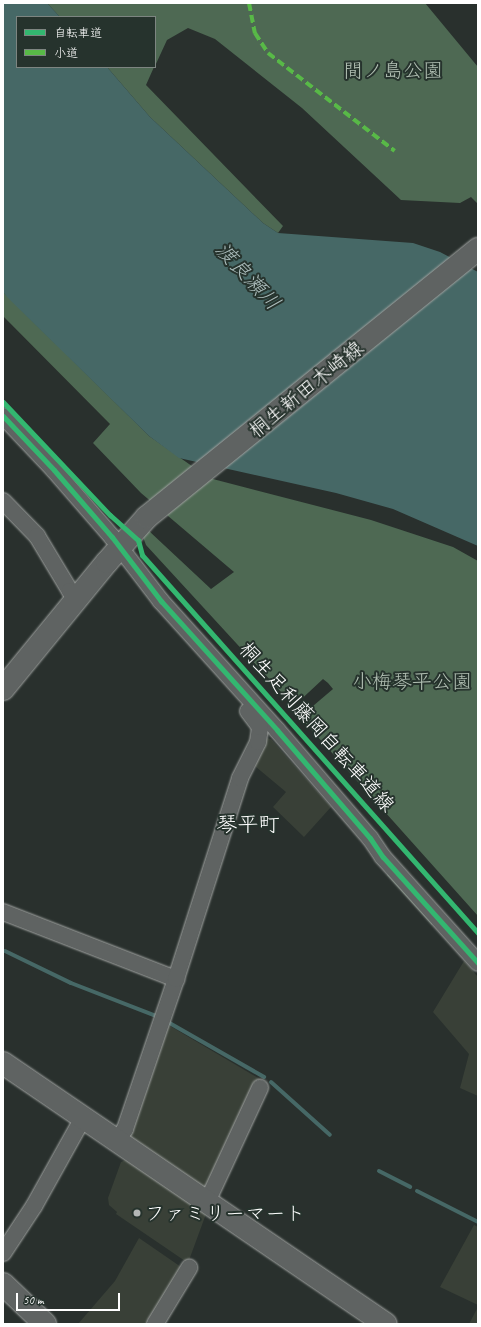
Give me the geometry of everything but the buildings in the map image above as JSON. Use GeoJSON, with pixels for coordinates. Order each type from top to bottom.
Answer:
{"type":"FeatureCollection","features":[{"type":"Feature","properties":{"kind":"main road","name":"桐生新田木崎線"},"geometry":{"type":"LineString","coordinates":[[3,689],[128,537],[478,249]]}},
{"type":"Feature","properties":{"kind":"main road"},"geometry":{"type":"LineString","coordinates":[[3,1063],[207,1202],[375,1321]]}},
{"type":"Feature","properties":{"kind":"main road"},"geometry":{"type":"LineString","coordinates":[[3,1284],[45,1324]]}},
{"type":"Feature","properties":{"kind":"street"},"geometry":{"type":"LineString","coordinates":[[3,416],[54,470],[128,537],[161,601],[232,679],[370,838],[383,857],[478,963]]}},
{"type":"Feature","properties":{"kind":"street"},"geometry":{"type":"LineString","coordinates":[[3,501],[37,536],[54,560],[68,588],[77,598]]}},
{"type":"Feature","properties":{"kind":"street"},"geometry":{"type":"LineString","coordinates":[[117,1140],[124,1129],[176,979],[240,778],[260,732],[258,722],[233,693],[232,679]]}},
{"type":"Feature","properties":{"kind":"street"},"geometry":{"type":"LineString","coordinates":[[3,912],[176,979]]}},
{"type":"Feature","properties":{"kind":"street"},"geometry":{"type":"LineString","coordinates":[[207,1202],[260,1088]]}},
{"type":"Feature","properties":{"kind":"street"},"geometry":{"type":"LineString","coordinates":[[3,1252],[34,1206],[83,1118]]}},
{"type":"Feature","properties":{"kind":"street"},"geometry":{"type":"LineString","coordinates":[[155,1324],[189,1268]]}},
{"type":"Feature","properties":{"kind":"shaded area"},"geometry":{"type":"Polygon","coordinates":[[[266,738],[271,739],[331,807],[304,837],[273,807],[286,792],[250,762],[266,738]]]}},
{"type":"Feature","properties":{"kind":"shaded area"},"geometry":{"type":"Polygon","coordinates":[[[464,961],[478,977],[478,1096],[460,1088],[469,1054],[433,1012],[464,961]]]}},
{"type":"Feature","properties":{"kind":"shaded area"},"geometry":{"type":"Polygon","coordinates":[[[165,1023],[260,1079],[205,1191],[129,1139],[165,1023]]]}},
{"type":"Feature","properties":{"kind":"shaded area"},"geometry":{"type":"Polygon","coordinates":[[[128,1159],[206,1214],[188,1263],[116,1214],[117,1212],[109,1205],[108,1198],[121,1162],[128,1159]]]}},
{"type":"Feature","properties":{"kind":"shaded area"},"geometry":{"type":"Polygon","coordinates":[[[474,1225],[478,1227],[478,1305],[440,1287],[474,1225]]]}},
{"type":"Feature","properties":{"kind":"shaded area"},"geometry":{"type":"Polygon","coordinates":[[[139,1238],[184,1269],[151,1324],[78,1324],[115,1281],[139,1238]]]}},
{"type":"Feature","properties":{"kind":"shaded area"},"geometry":{"type":"Polygon","coordinates":[[[478,1307],[478,1324],[469,1324],[478,1307]]]}},
{"type":"Feature","properties":{"kind":"green space","name":"間ノ島公園"},"geometry":{"type":"Polygon","coordinates":[[[47,3],[425,3],[478,67],[478,204],[471,197],[460,203],[401,200],[302,108],[215,39],[188,28],[167,40],[156,64],[156,16],[59,16],[47,3]]]}},
{"type":"Feature","properties":{"kind":"green space"},"geometry":{"type":"Polygon","coordinates":[[[108,68],[154,68],[146,85],[283,226],[278,233],[263,223],[150,117],[108,68]]]}},
{"type":"Feature","properties":{"kind":"green space","name":"小梅琴平公園"},"geometry":{"type":"Polygon","coordinates":[[[3,292],[149,436],[209,478],[371,520],[453,547],[478,561],[478,916],[300,717],[333,689],[328,683],[323,679],[294,706],[146,545],[143,537],[149,531],[211,589],[234,572],[141,493],[93,443],[110,424],[3,316],[3,292]]]}},
{"type":"Feature","properties":{"kind":"green space"},"geometry":{"type":"Polygon","coordinates":[[[389,873],[433,921],[432,925],[387,875],[389,873]]]}},
{"type":"Feature","properties":{"kind":"water","name":"渡良瀬川"},"geometry":{"type":"Polygon","coordinates":[[[3,3],[47,3],[59,16],[16,16],[16,68],[108,68],[150,117],[263,223],[278,233],[413,243],[440,252],[478,272],[478,546],[393,509],[336,493],[179,458],[149,436],[3,292],[3,3]]]}},
{"type":"Feature","properties":{"kind":"waterway"},"geometry":{"type":"LineString","coordinates":[[5,951],[71,983],[156,1016]]}},
{"type":"Feature","properties":{"kind":"waterway"},"geometry":{"type":"LineString","coordinates":[[166,1021],[264,1077]]}},
{"type":"Feature","properties":{"kind":"waterway"},"geometry":{"type":"LineString","coordinates":[[271,1082],[330,1135]]}},
{"type":"Feature","properties":{"kind":"waterway"},"geometry":{"type":"LineString","coordinates":[[379,1171],[410,1187]]}},
{"type":"Feature","properties":{"kind":"waterway"},"geometry":{"type":"LineString","coordinates":[[417,1191],[478,1222]]}},
{"type":"Feature","properties":{"kind":"marked path"},"geometry":{"type":"LineString","coordinates":[[249,3],[255,33],[268,53],[395,151]]}},
{"type":"Feature","properties":{"kind":"cycle path","name":"桐生足利藤岡自転車道線"},"geometry":{"type":"LineString","coordinates":[[3,402],[110,515],[138,540],[142,555],[478,933]]}},
{"type":"Feature","properties":{"kind":"cycle path"},"geometry":{"type":"LineString","coordinates":[[3,416],[54,470],[112,537],[161,601],[277,730],[370,838],[383,857],[478,963]]}},
{"type":"Feature","properties":{"kind":"place","name":"ファミリーマート"},"geometry":{"type":"Point","coordinates":[137,1213]}},
{"type":"Feature","properties":{"kind":"district","name":"琴平町"},"geometry":{"type":"Point","coordinates":[248,824]}}]}
